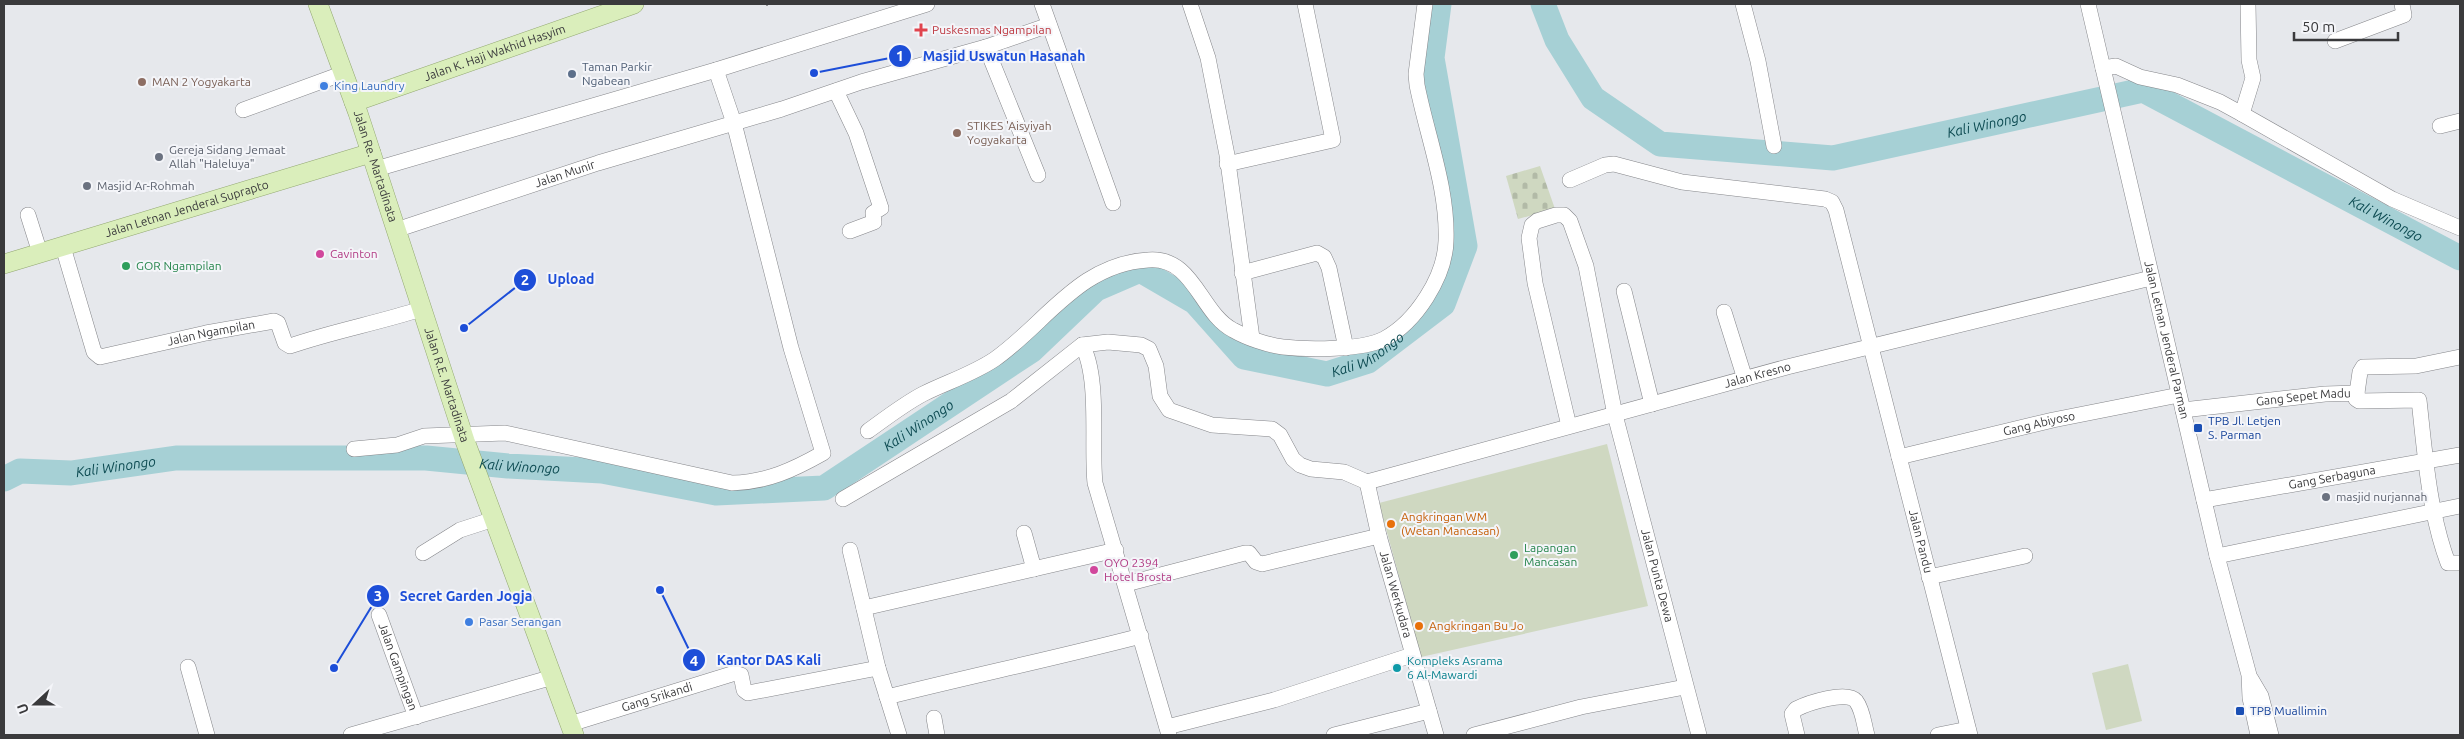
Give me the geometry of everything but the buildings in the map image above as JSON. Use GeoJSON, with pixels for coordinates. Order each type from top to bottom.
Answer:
{"type":"FeatureCollection","features":[{"type":"Feature","properties":{"kind":"main road","name":"Jalan Re. Martadinata"},"geometry":{"type":"LineString","coordinates":[[318,4],[344,73],[396,230]]}},
{"type":"Feature","properties":{"kind":"main road","name":"Jalan K. Haji Wakhid Hasyim"},"geometry":{"type":"LineString","coordinates":[[354,102],[634,4]]}},
{"type":"Feature","properties":{"kind":"main road","name":"Jalan Letnan Jenderal Suprapto"},"geometry":{"type":"LineString","coordinates":[[4,264],[63,246],[374,161]]}},
{"type":"Feature","properties":{"kind":"main road","name":"Jalan R.E. Martadinata"},"geometry":{"type":"LineString","coordinates":[[396,230],[464,438],[572,729]]}},
{"type":"Feature","properties":{"kind":"street"},"geometry":{"type":"LineString","coordinates":[[374,161],[716,70],[927,4]]}},
{"type":"Feature","properties":{"kind":"street"},"geometry":{"type":"LineString","coordinates":[[1042,4],[1113,203]]}},
{"type":"Feature","properties":{"kind":"street"},"geometry":{"type":"LineString","coordinates":[[1227,164],[1333,140],[1305,4]]}},
{"type":"Feature","properties":{"kind":"street"},"geometry":{"type":"LineString","coordinates":[[868,431],[917,398],[995,358],[1049,310],[1099,272],[1132,261],[1162,260],[1174,265],[1195,287],[1224,324],[1252,338],[1282,347],[1346,348],[1366,345],[1385,339],[1402,325],[1434,288],[1442,265],[1446,244],[1446,219],[1440,176],[1428,135],[1416,74],[1425,4]]}},
{"type":"Feature","properties":{"kind":"street"},"geometry":{"type":"LineString","coordinates":[[1743,4],[1758,61],[1774,146]]}},
{"type":"Feature","properties":{"kind":"street","name":"Jalan Letnan Jenderal Parman"},"geometry":{"type":"LineString","coordinates":[[2088,4],[2217,556],[2249,675],[2250,698],[2258,735]]}},
{"type":"Feature","properties":{"kind":"street"},"geometry":{"type":"LineString","coordinates":[[2242,114],[2253,78],[2249,60],[2248,4]]}},
{"type":"Feature","properties":{"kind":"street"},"geometry":{"type":"LineString","coordinates":[[1193,5],[1208,58],[1227,164],[1252,338]]}},
{"type":"Feature","properties":{"kind":"street"},"geometry":{"type":"LineString","coordinates":[[2335,41],[2403,10]]}},
{"type":"Feature","properties":{"kind":"street","name":"Jalan Munir"},"geometry":{"type":"LineString","coordinates":[[396,230],[598,163],[734,124],[836,90],[986,47],[1049,25]]}},
{"type":"Feature","properties":{"kind":"street"},"geometry":{"type":"LineString","coordinates":[[986,47],[1038,175]]}},
{"type":"Feature","properties":{"kind":"street"},"geometry":{"type":"LineString","coordinates":[[2104,70],[2116,66],[2140,77],[2177,85],[2220,102],[2392,199],[2460,228]]}},
{"type":"Feature","properties":{"kind":"street"},"geometry":{"type":"LineString","coordinates":[[354,449],[397,445],[424,436],[464,438],[506,433],[732,483],[780,476],[823,453],[792,348],[734,124],[716,70]]}},
{"type":"Feature","properties":{"kind":"street"},"geometry":{"type":"LineString","coordinates":[[243,110],[344,73]]}},
{"type":"Feature","properties":{"kind":"street"},"geometry":{"type":"LineString","coordinates":[[836,90],[856,133],[881,208],[873,213],[874,222],[850,231]]}},
{"type":"Feature","properties":{"kind":"street"},"geometry":{"type":"LineString","coordinates":[[2440,126],[2460,120]]}},
{"type":"Feature","properties":{"kind":"street","name":"Jalan Pandu"},"geometry":{"type":"LineString","coordinates":[[1570,180],[1605,165],[1614,164],[1682,182],[1825,199],[1832,202],[1836,210],[1969,732]]}},
{"type":"Feature","properties":{"kind":"street"},"geometry":{"type":"LineString","coordinates":[[28,215],[40,253]]}},
{"type":"Feature","properties":{"kind":"street","name":"Jalan Punta Dewa"},"geometry":{"type":"LineString","coordinates":[[1569,426],[1536,291],[1529,238],[1532,225],[1556,215],[1564,215],[1570,221],[1586,266],[1615,415],[1699,735]]}},
{"type":"Feature","properties":{"kind":"street","name":"Jalan Ngampilan"},"geometry":{"type":"LineString","coordinates":[[63,246],[94,352],[100,357],[206,333],[274,321],[278,323],[285,343],[290,346],[344,329],[374,324],[421,309]]}},
{"type":"Feature","properties":{"kind":"street"},"geometry":{"type":"LineString","coordinates":[[1242,273],[1317,253],[1324,257],[1329,268],[1346,348]]}},
{"type":"Feature","properties":{"kind":"street","name":"Jalan Kresno"},"geometry":{"type":"LineString","coordinates":[[1367,482],[1745,379],[2151,278]]}},
{"type":"Feature","properties":{"kind":"street"},"geometry":{"type":"LineString","coordinates":[[1624,291],[1652,404]]}},
{"type":"Feature","properties":{"kind":"street"},"geometry":{"type":"LineString","coordinates":[[1724,312],[1745,379]]}},
{"type":"Feature","properties":{"kind":"street"},"geometry":{"type":"LineString","coordinates":[[843,499],[1011,401],[1082,345],[1108,342],[1145,346],[1151,352],[1160,396],[1169,410],[1212,425],[1272,430],[1280,435],[1293,459],[1300,465],[1310,469],[1344,472],[1367,482]]}},
{"type":"Feature","properties":{"kind":"street"},"geometry":{"type":"LineString","coordinates":[[1082,345],[1091,373],[1092,457],[1095,483],[1168,731],[1274,700],[1412,655]]}},
{"type":"Feature","properties":{"kind":"street"},"geometry":{"type":"LineString","coordinates":[[2357,393],[2360,372],[2363,367],[2416,366],[2460,357]]}},
{"type":"Feature","properties":{"kind":"street","name":"Gang Sepet Madu"},"geometry":{"type":"LineString","coordinates":[[2183,410],[2325,394],[2357,393],[2356,399],[2359,401],[2419,400],[2426,461]]}},
{"type":"Feature","properties":{"kind":"street","name":"Gang Abiyoso"},"geometry":{"type":"LineString","coordinates":[[1899,457],[2053,420],[2179,395]]}},
{"type":"Feature","properties":{"kind":"street","name":"Gang Serbaguna"},"geometry":{"type":"LineString","coordinates":[[2204,500],[2460,455]]}},
{"type":"Feature","properties":{"kind":"street"},"geometry":{"type":"LineString","coordinates":[[2426,461],[2435,512],[2448,563],[2460,563]]}},
{"type":"Feature","properties":{"kind":"street","name":"Jalan Werkudara"},"geometry":{"type":"LineString","coordinates":[[1367,482],[1379,536],[1436,735]]}},
{"type":"Feature","properties":{"kind":"street"},"geometry":{"type":"LineString","coordinates":[[2217,556],[2460,506]]}},
{"type":"Feature","properties":{"kind":"street"},"geometry":{"type":"LineString","coordinates":[[423,553],[460,530],[494,519]]}},
{"type":"Feature","properties":{"kind":"street"},"geometry":{"type":"LineString","coordinates":[[1024,533],[1034,570]]}},
{"type":"Feature","properties":{"kind":"street"},"geometry":{"type":"LineString","coordinates":[[1126,584],[1245,553],[1249,553],[1256,562],[1262,564],[1379,536]]}},
{"type":"Feature","properties":{"kind":"street"},"geometry":{"type":"LineString","coordinates":[[850,550],[878,668],[899,735]]}},
{"type":"Feature","properties":{"kind":"street"},"geometry":{"type":"LineString","coordinates":[[864,608],[1116,550]]}},
{"type":"Feature","properties":{"kind":"street"},"geometry":{"type":"LineString","coordinates":[[1929,577],[2025,556]]}},
{"type":"Feature","properties":{"kind":"street","name":"Jalan Gampingan"},"geometry":{"type":"LineString","coordinates":[[379,615],[416,718]]}},
{"type":"Feature","properties":{"kind":"street"},"geometry":{"type":"LineString","coordinates":[[887,697],[1141,636]]}},
{"type":"Feature","properties":{"kind":"street"},"geometry":{"type":"LineString","coordinates":[[188,667],[206,735]]}},
{"type":"Feature","properties":{"kind":"street","name":"Gang Srikandi"},"geometry":{"type":"LineString","coordinates":[[572,729],[735,673],[741,675],[744,690],[748,694],[878,668]]}},
{"type":"Feature","properties":{"kind":"street","name":"Jalan Letnan Jenderal Parman"},"geometry":{"type":"LineString","coordinates":[[2249,675],[2261,696],[2271,735]]}},
{"type":"Feature","properties":{"kind":"street"},"geometry":{"type":"LineString","coordinates":[[351,735],[416,718],[553,677]]}},
{"type":"Feature","properties":{"kind":"street"},"geometry":{"type":"LineString","coordinates":[[1474,735],[1560,712],[1685,687]]}},
{"type":"Feature","properties":{"kind":"street"},"geometry":{"type":"LineString","coordinates":[[1797,735],[1792,714],[1796,708],[1842,696],[1853,698],[1858,704],[1867,735]]}},
{"type":"Feature","properties":{"kind":"street"},"geometry":{"type":"LineString","coordinates":[[1334,735],[1429,711]]}},
{"type":"Feature","properties":{"kind":"street"},"geometry":{"type":"LineString","coordinates":[[934,718],[937,735]]}},
{"type":"Feature","properties":{"kind":"street"},"geometry":{"type":"LineString","coordinates":[[1938,735],[1969,732]]}},
{"type":"Feature","properties":{"kind":"green space"},"geometry":{"type":"Polygon","coordinates":[[[1540,166],[1555,209],[1518,219],[1506,176],[1540,166]]]}},
{"type":"Feature","properties":{"kind":"green space","name":"Lapangan Mancasan"},"geometry":{"type":"Polygon","coordinates":[[[1607,444],[1648,606],[1421,657],[1379,503],[1607,444]]]}},
{"type":"Feature","properties":{"kind":"green space"},"geometry":{"type":"Polygon","coordinates":[[[2128,664],[2142,721],[2106,730],[2092,673],[2128,664]]]}},
{"type":"Feature","properties":{"kind":"waterway","name":"Kali Winongo"},"geometry":{"type":"LineString","coordinates":[[4,479],[20,471],[71,473],[176,458],[426,458],[508,466],[602,471],[716,493],[824,488],[1032,350],[1096,289],[1140,270],[1195,302],[1244,357],[1327,374],[1368,361],[1443,304],[1465,246],[1432,58],[1439,4]]}},
{"type":"Feature","properties":{"kind":"waterway","name":"Kali Winongo"},"geometry":{"type":"LineString","coordinates":[[1543,4],[1557,40],[1593,98],[1660,144],[1833,158],[2143,90],[2460,258]]}},
{"type":"Feature","properties":{"kind":"place","name":"Puskesmas Ngampilan"},"geometry":{"type":"Point","coordinates":[921,30]}},
{"type":"Feature","properties":{"kind":"place","name":"Masjid Uswatun Hasanah"},"geometry":{"type":"Point","coordinates":[814,73]}},
{"type":"Feature","properties":{"kind":"place","name":"Taman Parkir Ngabean"},"geometry":{"type":"Point","coordinates":[572,74]}},
{"type":"Feature","properties":{"kind":"place","name":"MAN 2 Yogyakarta"},"geometry":{"type":"Point","coordinates":[142,82]}},
{"type":"Feature","properties":{"kind":"place","name":"King Laundry"},"geometry":{"type":"Point","coordinates":[324,86]}},
{"type":"Feature","properties":{"kind":"place","name":"STIKES 'Aisyiyah Yogyakarta"},"geometry":{"type":"Point","coordinates":[957,133]}},
{"type":"Feature","properties":{"kind":"place","name":"Gereja Sidang Jemaat Allah \"Haleluya\""},"geometry":{"type":"Point","coordinates":[159,157]}},
{"type":"Feature","properties":{"kind":"place","name":"Masjid Ar-Rohmah"},"geometry":{"type":"Point","coordinates":[87,186]}},
{"type":"Feature","properties":{"kind":"place","name":"Cavinton"},"geometry":{"type":"Point","coordinates":[320,254]}},
{"type":"Feature","properties":{"kind":"place","name":"GOR Ngampilan"},"geometry":{"type":"Point","coordinates":[126,266]}},
{"type":"Feature","properties":{"kind":"place","name":"Upload"},"geometry":{"type":"Point","coordinates":[464,328]}},
{"type":"Feature","properties":{"kind":"place","name":"TPB Jl. Letjen S. Parman"},"geometry":{"type":"Point","coordinates":[2198,428]}},
{"type":"Feature","properties":{"kind":"place","name":"masjid nurjannah"},"geometry":{"type":"Point","coordinates":[2326,497]}},
{"type":"Feature","properties":{"kind":"place","name":"Angkringan WM (Wetan Mancasan)"},"geometry":{"type":"Point","coordinates":[1391,524]}},
{"type":"Feature","properties":{"kind":"place","name":"Lapangan Mancasan"},"geometry":{"type":"Point","coordinates":[1514,555]}},
{"type":"Feature","properties":{"kind":"place","name":"OYO 2394 Hotel Brosta"},"geometry":{"type":"Point","coordinates":[1094,570]}},
{"type":"Feature","properties":{"kind":"place","name":"Kantor DAS Kali"},"geometry":{"type":"Point","coordinates":[660,590]}},
{"type":"Feature","properties":{"kind":"place","name":"Pasar Serangan"},"geometry":{"type":"Point","coordinates":[469,622]}},
{"type":"Feature","properties":{"kind":"place","name":"Angkringan Bu Jo"},"geometry":{"type":"Point","coordinates":[1419,626]}},
{"type":"Feature","properties":{"kind":"place","name":"Secret Garden Jogja"},"geometry":{"type":"Point","coordinates":[334,668]}},
{"type":"Feature","properties":{"kind":"place","name":"Kompleks Asrama 6 Al-Mawardi"},"geometry":{"type":"Point","coordinates":[1397,668]}},
{"type":"Feature","properties":{"kind":"place","name":"TPB Muallimin"},"geometry":{"type":"Point","coordinates":[2240,711]}}]}
